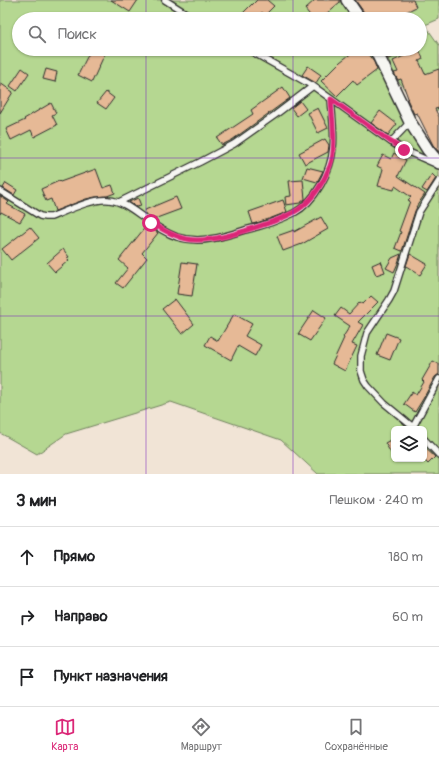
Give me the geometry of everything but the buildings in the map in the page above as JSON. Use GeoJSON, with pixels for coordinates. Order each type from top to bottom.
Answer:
{"type":"FeatureCollection","features":[{"type":"Feature","properties":{"kind":"street"},"geometry":{"type":"LineString","coordinates":[[347,0],[355,12]]}},
{"type":"Feature","properties":{"kind":"street"},"geometry":{"type":"LineString","coordinates":[[378,56],[410,122],[439,165]]}},
{"type":"Feature","properties":{"kind":"lane"},"geometry":{"type":"LineString","coordinates":[[164,0],[184,12]]}},
{"type":"Feature","properties":{"kind":"lane"},"geometry":{"type":"LineString","coordinates":[[259,56],[313,86],[404,150],[439,165]]}},
{"type":"Feature","properties":{"kind":"lane"},"geometry":{"type":"LineString","coordinates":[[119,202],[234,144],[313,86]]}},
{"type":"Feature","properties":{"kind":"lane"},"geometry":{"type":"LineString","coordinates":[[0,191],[40,216],[51,217],[88,203],[103,200],[119,202],[126,205],[170,234],[187,239],[206,240],[220,238],[264,225],[294,212],[310,199],[322,183],[330,165],[334,146],[331,99]]}},
{"type":"Feature","properties":{"kind":"lane"},"geometry":{"type":"LineString","coordinates":[[391,142],[410,122]]}},
{"type":"Feature","properties":{"kind":"lane"},"geometry":{"type":"LineString","coordinates":[[412,426],[384,403],[368,386],[361,371],[361,356],[367,333],[394,291],[419,212],[439,182]]}},
{"type":"Feature","properties":{"kind":"lane"},"geometry":{"type":"LineString","coordinates":[[415,426],[439,379]]}},
{"type":"Feature","properties":{"kind":"lane"},"geometry":{"type":"LineString","coordinates":[[427,442],[439,455]]}},
{"type":"Feature","properties":{"kind":"green space"},"geometry":{"type":"Polygon","coordinates":[[[0,0],[345,0],[353,12],[12,12],[12,56],[377,56],[439,162],[439,474],[318,474],[281,440],[171,402],[66,434],[37,454],[0,433],[0,0]]]}},
{"type":"Feature","properties":{"kind":"green space"},"geometry":{"type":"Polygon","coordinates":[[[359,0],[439,0],[439,19],[427,24],[427,12],[367,12],[359,0]]]}},
{"type":"Feature","properties":{"kind":"green space"},"geometry":{"type":"Polygon","coordinates":[[[427,28],[439,45],[439,109],[425,118],[395,76],[387,56],[427,56],[427,28]]]}},
{"type":"Feature","properties":{"kind":"route"},"geometry":{"type":"LineString","coordinates":[[151,223],[170,234],[187,239],[202,240],[220,238],[264,225],[294,212],[303,206],[322,183],[330,165],[334,146],[331,99],[404,150]]}}]}
